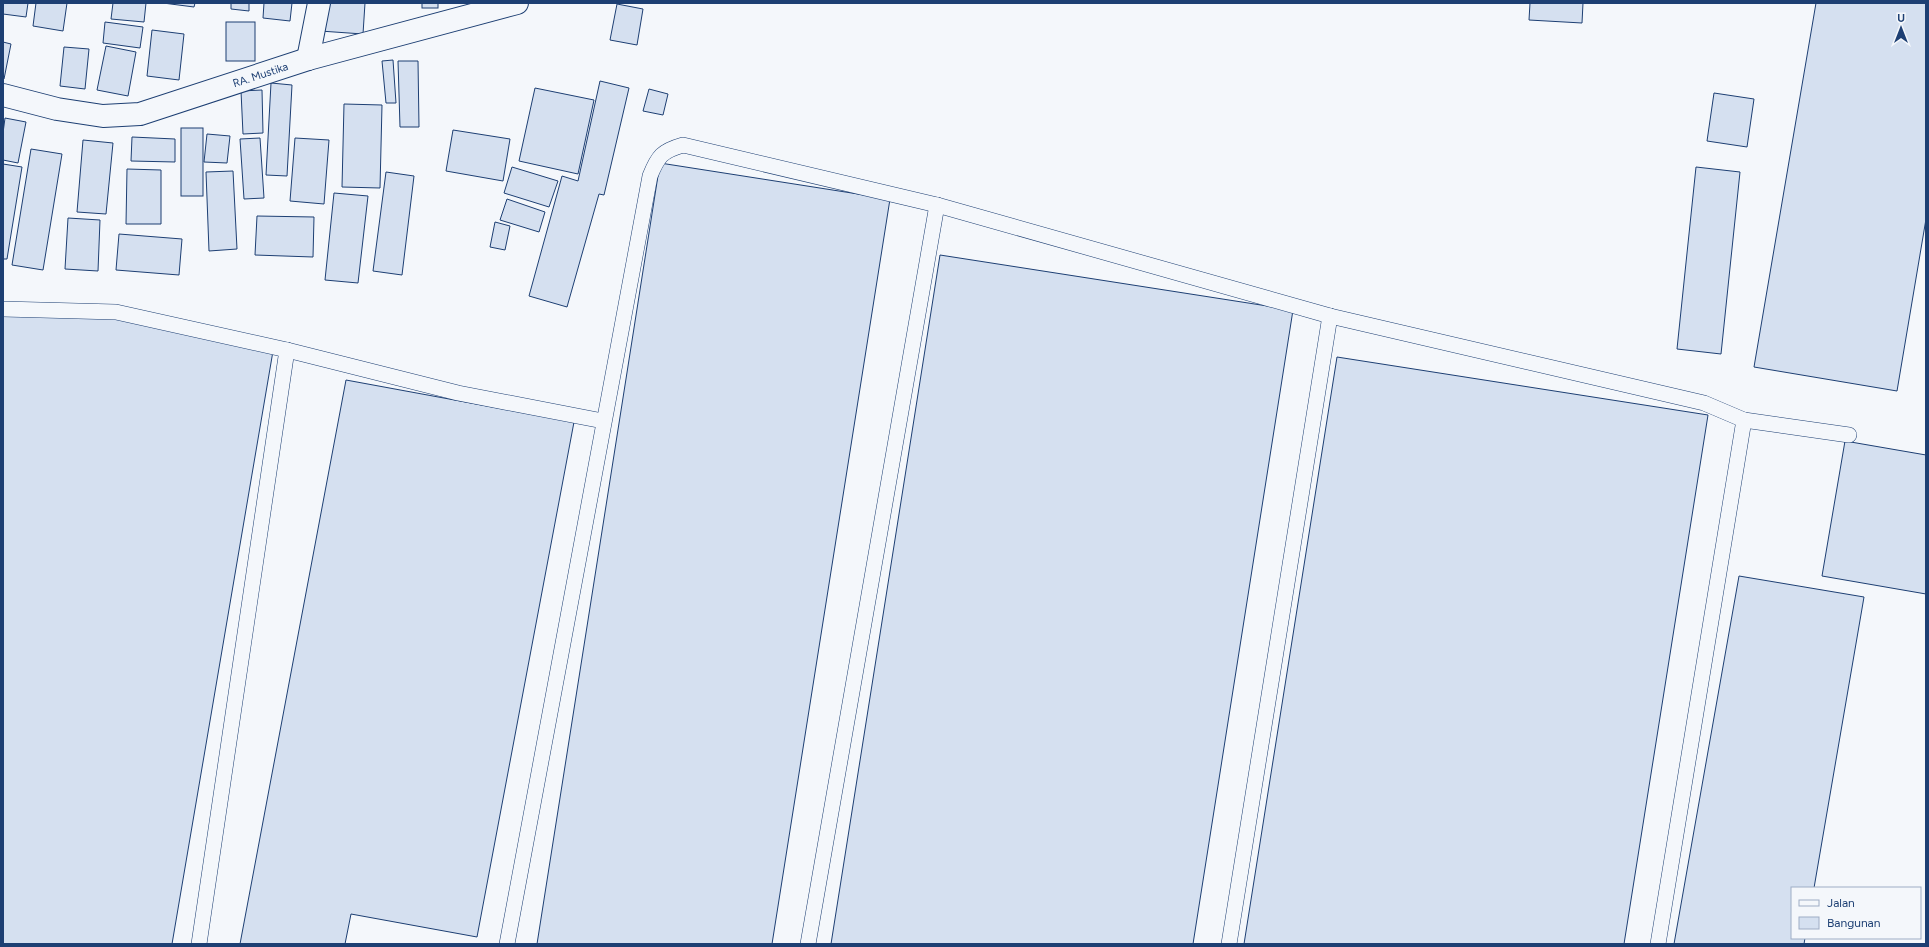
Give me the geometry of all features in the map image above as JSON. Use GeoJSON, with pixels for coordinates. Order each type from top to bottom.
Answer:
{"type":"FeatureCollection","features":[{"type":"Feature","properties":{"kind":"street"},"geometry":{"type":"LineString","coordinates":[[308,59],[319,3]]}},
{"type":"Feature","properties":{"kind":"street","name":"RA. Mustika"},"geometry":{"type":"LineString","coordinates":[[3,94],[57,109],[104,116],[140,114],[308,59],[517,3]]}},
{"type":"Feature","properties":{"kind":"lane"},"geometry":{"type":"LineString","coordinates":[[507,944],[603,421],[650,176],[656,161],[664,152],[683,145],[937,205],[1330,316],[1704,403],[1744,420],[1849,435]]}},
{"type":"Feature","properties":{"kind":"lane"},"geometry":{"type":"LineString","coordinates":[[808,944],[937,205]]}},
{"type":"Feature","properties":{"kind":"lane"},"geometry":{"type":"LineString","coordinates":[[3,309],[116,312],[287,350],[458,392],[603,421]]}},
{"type":"Feature","properties":{"kind":"lane"},"geometry":{"type":"LineString","coordinates":[[1229,944],[1330,316]]}},
{"type":"Feature","properties":{"kind":"lane"},"geometry":{"type":"LineString","coordinates":[[200,944],[287,350]]}},
{"type":"Feature","properties":{"kind":"lane"},"geometry":{"type":"LineString","coordinates":[[1658,944],[1744,420]]}},
{"type":"Feature","properties":{"kind":"building"},"geometry":{"type":"Polygon","coordinates":[[[3,3],[28,3],[26,17],[3,14],[3,3]]]}},
{"type":"Feature","properties":{"kind":"building"},"geometry":{"type":"Polygon","coordinates":[[[36,3],[67,3],[63,31],[33,26],[36,3]]]}},
{"type":"Feature","properties":{"kind":"building"},"geometry":{"type":"Polygon","coordinates":[[[113,3],[146,3],[144,22],[111,19],[113,3]]]}},
{"type":"Feature","properties":{"kind":"building"},"geometry":{"type":"Polygon","coordinates":[[[163,3],[195,3],[194,7],[163,3]]]}},
{"type":"Feature","properties":{"kind":"building"},"geometry":{"type":"Polygon","coordinates":[[[231,3],[249,3],[249,11],[231,9],[231,3]]]}},
{"type":"Feature","properties":{"kind":"building"},"geometry":{"type":"Polygon","coordinates":[[[264,3],[292,3],[290,21],[263,18],[264,3]]]}},
{"type":"Feature","properties":{"kind":"building"},"geometry":{"type":"Polygon","coordinates":[[[322,3],[365,3],[363,34],[320,31],[322,3]]]}},
{"type":"Feature","properties":{"kind":"building"},"geometry":{"type":"Polygon","coordinates":[[[422,3],[438,3],[438,8],[422,8],[422,3]]]}},
{"type":"Feature","properties":{"kind":"building"},"geometry":{"type":"Polygon","coordinates":[[[1530,3],[1583,3],[1582,23],[1529,20],[1530,3]]]}},
{"type":"Feature","properties":{"kind":"building"},"geometry":{"type":"Polygon","coordinates":[[[1816,3],[1926,3],[1926,219],[1897,391],[1754,367],[1816,3]]]}},
{"type":"Feature","properties":{"kind":"building"},"geometry":{"type":"Polygon","coordinates":[[[617,4],[643,9],[637,45],[610,40],[617,4]]]}},
{"type":"Feature","properties":{"kind":"building"},"geometry":{"type":"Polygon","coordinates":[[[105,22],[143,27],[140,48],[103,43],[105,22]]]}},
{"type":"Feature","properties":{"kind":"building"},"geometry":{"type":"Polygon","coordinates":[[[226,22],[255,22],[255,61],[226,61],[226,22]]]}},
{"type":"Feature","properties":{"kind":"building"},"geometry":{"type":"Polygon","coordinates":[[[152,30],[184,34],[179,80],[147,76],[152,30]]]}},
{"type":"Feature","properties":{"kind":"building"},"geometry":{"type":"Polygon","coordinates":[[[3,42],[11,44],[4,79],[3,78],[3,42]]]}},
{"type":"Feature","properties":{"kind":"building"},"geometry":{"type":"Polygon","coordinates":[[[106,46],[136,52],[128,96],[97,90],[106,46]]]}},
{"type":"Feature","properties":{"kind":"building"},"geometry":{"type":"Polygon","coordinates":[[[64,47],[89,49],[85,89],[60,86],[64,47]]]}},
{"type":"Feature","properties":{"kind":"building"},"geometry":{"type":"Polygon","coordinates":[[[393,60],[396,103],[386,103],[382,61],[393,60]]]}},
{"type":"Feature","properties":{"kind":"building"},"geometry":{"type":"Polygon","coordinates":[[[398,61],[418,61],[419,127],[400,127],[398,61]]]}},
{"type":"Feature","properties":{"kind":"building"},"geometry":{"type":"Polygon","coordinates":[[[600,81],[629,88],[604,195],[599,194],[567,307],[529,296],[562,176],[578,181],[600,81]]]}},
{"type":"Feature","properties":{"kind":"building"},"geometry":{"type":"Polygon","coordinates":[[[271,83],[292,85],[287,176],[266,175],[271,83]]]}},
{"type":"Feature","properties":{"kind":"building"},"geometry":{"type":"Polygon","coordinates":[[[535,88],[594,100],[578,174],[519,161],[535,88]]]}},
{"type":"Feature","properties":{"kind":"building"},"geometry":{"type":"Polygon","coordinates":[[[649,89],[668,94],[663,115],[643,111],[649,89]]]}},
{"type":"Feature","properties":{"kind":"building"},"geometry":{"type":"Polygon","coordinates":[[[262,90],[263,133],[243,134],[241,91],[262,90]]]}},
{"type":"Feature","properties":{"kind":"building"},"geometry":{"type":"Polygon","coordinates":[[[1714,93],[1754,99],[1747,147],[1707,141],[1714,93]]]}},
{"type":"Feature","properties":{"kind":"building"},"geometry":{"type":"Polygon","coordinates":[[[344,104],[382,105],[380,188],[342,187],[344,104]]]}},
{"type":"Feature","properties":{"kind":"building"},"geometry":{"type":"Polygon","coordinates":[[[5,118],[26,122],[18,163],[3,160],[3,133],[5,118]]]}},
{"type":"Feature","properties":{"kind":"building"},"geometry":{"type":"Polygon","coordinates":[[[181,128],[203,128],[203,196],[181,196],[181,128]]]}},
{"type":"Feature","properties":{"kind":"building"},"geometry":{"type":"Polygon","coordinates":[[[453,130],[510,139],[503,181],[446,171],[453,130]]]}},
{"type":"Feature","properties":{"kind":"building"},"geometry":{"type":"Polygon","coordinates":[[[207,134],[230,136],[227,163],[204,162],[207,134]]]}},
{"type":"Feature","properties":{"kind":"building"},"geometry":{"type":"Polygon","coordinates":[[[132,137],[175,139],[175,162],[131,161],[132,137]]]}},
{"type":"Feature","properties":{"kind":"building"},"geometry":{"type":"Polygon","coordinates":[[[260,138],[264,198],[244,199],[240,139],[260,138]]]}},
{"type":"Feature","properties":{"kind":"building"},"geometry":{"type":"Polygon","coordinates":[[[295,138],[329,140],[324,204],[290,201],[295,138]]]}},
{"type":"Feature","properties":{"kind":"building"},"geometry":{"type":"Polygon","coordinates":[[[83,140],[113,143],[106,214],[77,212],[83,140]]]}},
{"type":"Feature","properties":{"kind":"building"},"geometry":{"type":"Polygon","coordinates":[[[31,149],[62,154],[43,270],[12,265],[31,149]]]}},
{"type":"Feature","properties":{"kind":"building"},"geometry":{"type":"Polygon","coordinates":[[[660,163],[890,199],[772,944],[537,944],[660,163]]]}},
{"type":"Feature","properties":{"kind":"building"},"geometry":{"type":"Polygon","coordinates":[[[3,164],[22,167],[7,259],[3,259],[3,164]]]}},
{"type":"Feature","properties":{"kind":"building"},"geometry":{"type":"Polygon","coordinates":[[[512,167],[558,181],[549,207],[504,193],[512,167]]]}},
{"type":"Feature","properties":{"kind":"building"},"geometry":{"type":"Polygon","coordinates":[[[1696,167],[1740,172],[1721,354],[1677,349],[1696,167]]]}},
{"type":"Feature","properties":{"kind":"building"},"geometry":{"type":"Polygon","coordinates":[[[127,169],[161,170],[161,224],[126,224],[127,169]]]}},
{"type":"Feature","properties":{"kind":"building"},"geometry":{"type":"Polygon","coordinates":[[[233,171],[237,249],[209,251],[206,172],[233,171]]]}},
{"type":"Feature","properties":{"kind":"building"},"geometry":{"type":"Polygon","coordinates":[[[386,172],[414,176],[402,275],[373,271],[386,172]]]}},
{"type":"Feature","properties":{"kind":"building"},"geometry":{"type":"Polygon","coordinates":[[[334,193],[368,196],[358,283],[325,280],[334,193]]]}},
{"type":"Feature","properties":{"kind":"building"},"geometry":{"type":"Polygon","coordinates":[[[507,199],[545,212],[539,232],[500,220],[507,199]]]}},
{"type":"Feature","properties":{"kind":"building"},"geometry":{"type":"Polygon","coordinates":[[[257,216],[314,217],[313,257],[255,255],[257,216]]]}},
{"type":"Feature","properties":{"kind":"building"},"geometry":{"type":"Polygon","coordinates":[[[68,218],[100,220],[98,271],[65,269],[68,218]]]}},
{"type":"Feature","properties":{"kind":"building"},"geometry":{"type":"Polygon","coordinates":[[[495,222],[510,226],[505,250],[490,247],[495,222]]]}},
{"type":"Feature","properties":{"kind":"building"},"geometry":{"type":"Polygon","coordinates":[[[119,234],[182,239],[179,275],[116,270],[119,234]]]}},
{"type":"Feature","properties":{"kind":"building"},"geometry":{"type":"Polygon","coordinates":[[[940,255],[1293,310],[1193,944],[831,944],[940,255]]]}},
{"type":"Feature","properties":{"kind":"building"},"geometry":{"type":"Polygon","coordinates":[[[3,315],[102,316],[273,351],[172,944],[3,944],[3,315]]]}},
{"type":"Feature","properties":{"kind":"building"},"geometry":{"type":"Polygon","coordinates":[[[1337,357],[1708,415],[1624,944],[1244,944],[1337,357]]]}},
{"type":"Feature","properties":{"kind":"building"},"geometry":{"type":"Polygon","coordinates":[[[346,380],[574,422],[477,937],[351,914],[345,944],[240,944],[346,380]]]}},
{"type":"Feature","properties":{"kind":"building"},"geometry":{"type":"Polygon","coordinates":[[[1845,441],[1926,455],[1926,594],[1822,576],[1845,441]]]}},
{"type":"Feature","properties":{"kind":"building"},"geometry":{"type":"Polygon","coordinates":[[[1739,576],[1864,597],[1814,887],[1791,887],[1791,939],[1805,939],[1804,944],[1674,944],[1739,576]]]}}]}
